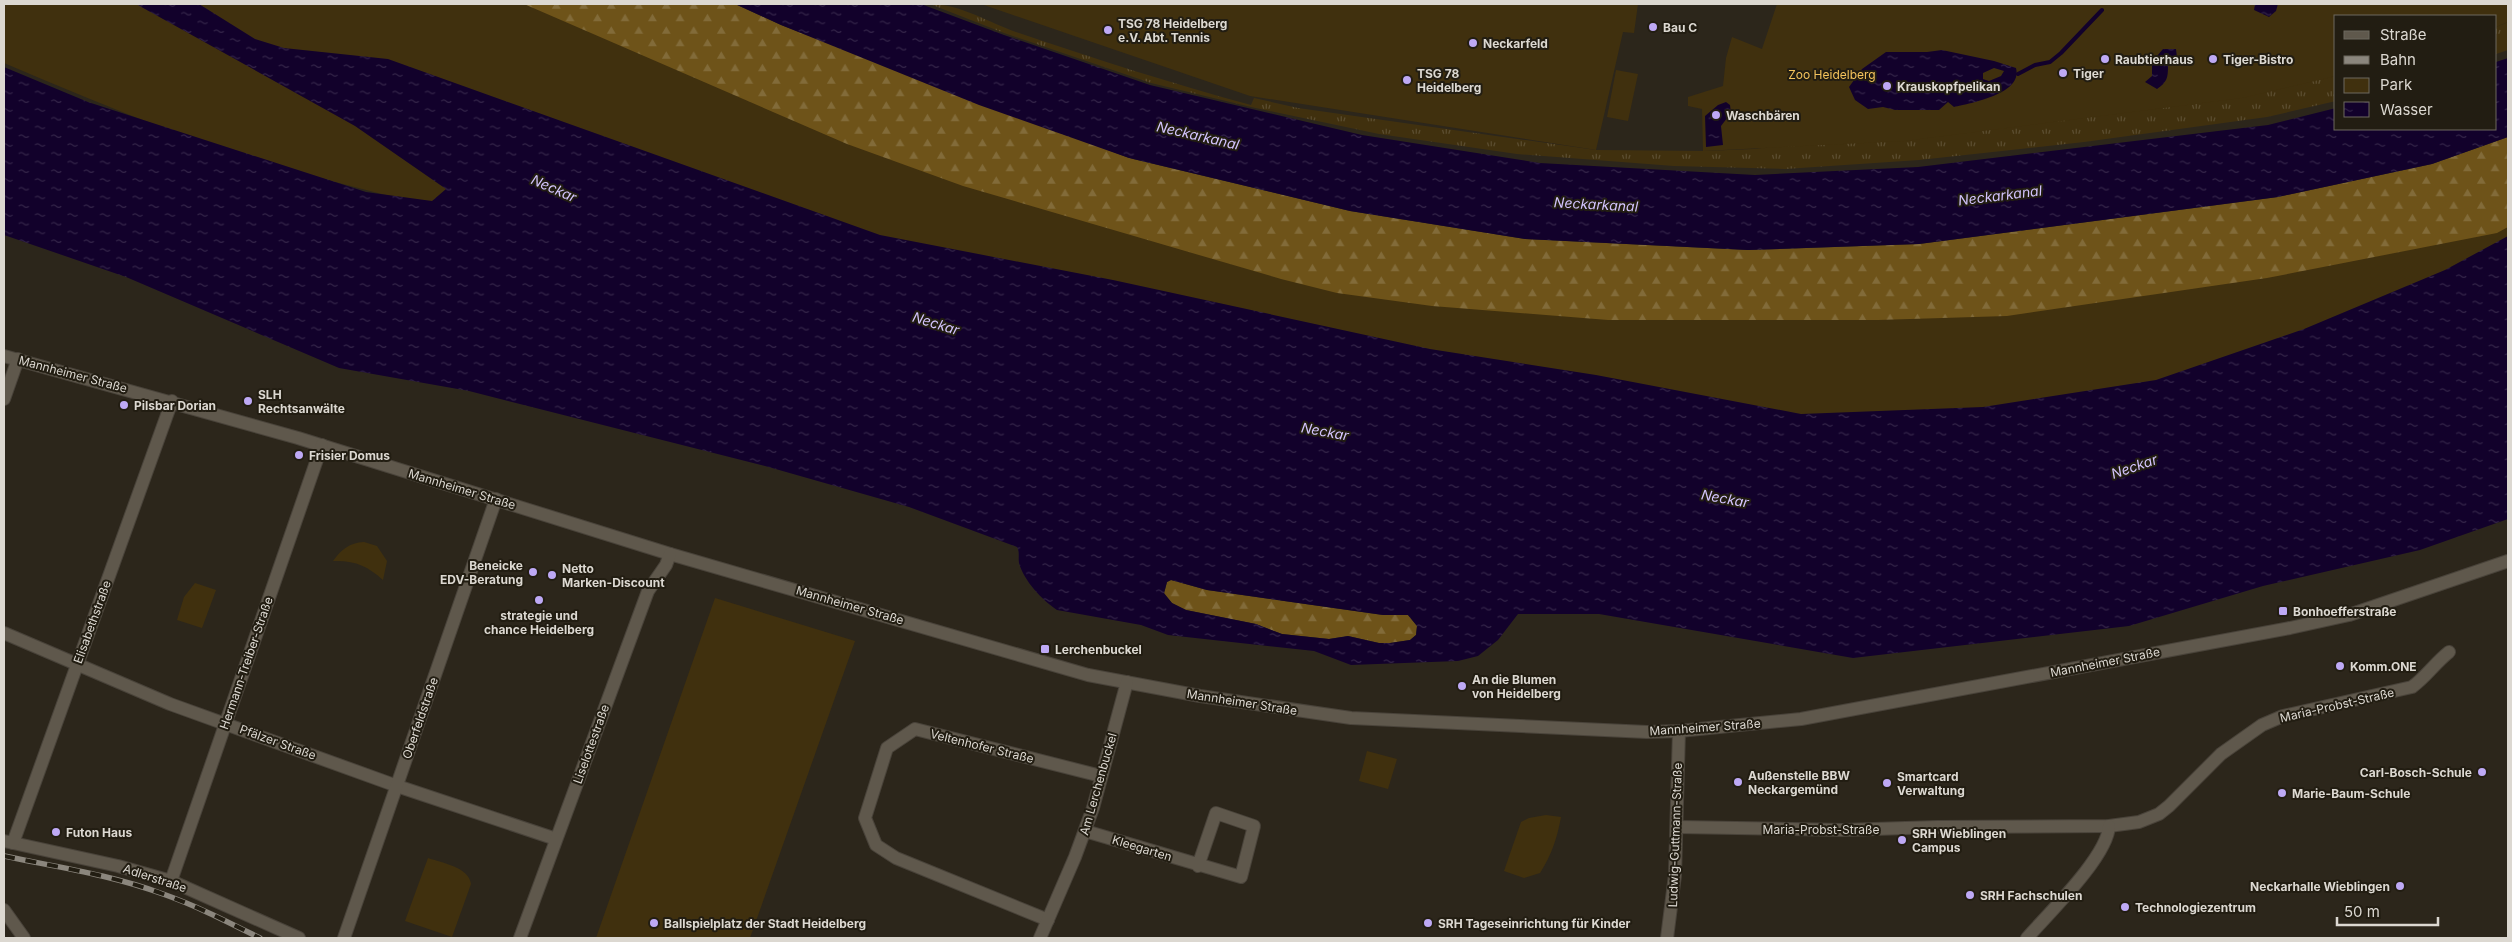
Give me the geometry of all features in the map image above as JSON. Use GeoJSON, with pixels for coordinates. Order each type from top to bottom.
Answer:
{"type":"FeatureCollection","features":[{"type":"Feature","properties":{"kind":"street","name":"Mannheimer Straße"},"geometry":{"type":"LineString","coordinates":[[4,356],[172,401],[670,554],[1088,675],[1200,696],[1351,718],[1588,730],[1679,731],[1801,719],[2290,628],[2349,615],[2508,561]]}},
{"type":"Feature","properties":{"kind":"street"},"geometry":{"type":"LineString","coordinates":[[4,399],[18,359]]}},
{"type":"Feature","properties":{"kind":"street","name":"Elisabethstraße"},"geometry":{"type":"LineString","coordinates":[[8,842],[76,665],[172,401]]}},
{"type":"Feature","properties":{"kind":"street","name":"Hermann-Treiber-Straße"},"geometry":{"type":"LineString","coordinates":[[171,881],[322,446]]}},
{"type":"Feature","properties":{"kind":"street","name":"Oberfeldstraße"},"geometry":{"type":"LineString","coordinates":[[344,938],[496,499]]}},
{"type":"Feature","properties":{"kind":"street","name":"Liselottestraße"},"geometry":{"type":"LineString","coordinates":[[520,938],[648,591],[666,565],[670,554]]}},
{"type":"Feature","properties":{"kind":"street","name":"Pfälzer Straße"},"geometry":{"type":"LineString","coordinates":[[4,633],[156,698],[397,786],[556,839]]}},
{"type":"Feature","properties":{"kind":"street","name":"Maria-Probst-Straße"},"geometry":{"type":"LineString","coordinates":[[1678,827],[1843,830],[1937,827],[2109,826],[2139,822],[2159,814],[2180,797],[2221,754],[2262,725],[2283,716],[2412,687],[2426,677],[2437,662],[2449,652]]}},
{"type":"Feature","properties":{"kind":"street","name":"Am Lerchenbuckel"},"geometry":{"type":"LineString","coordinates":[[1040,938],[1085,831],[1127,682]]}},
{"type":"Feature","properties":{"kind":"street","name":"Veltenhofer Straße"},"geometry":{"type":"LineString","coordinates":[[1048,920],[896,858],[876,846],[865,818],[887,748],[915,729],[1101,776]]}},
{"type":"Feature","properties":{"kind":"street","name":"Ludwig-Guttmann-Straße"},"geometry":{"type":"LineString","coordinates":[[1667,938],[1674,892],[1678,827],[1679,731]]}},
{"type":"Feature","properties":{"kind":"street","name":"Kleegarten"},"geometry":{"type":"LineString","coordinates":[[1085,831],[1198,866],[1241,877],[1254,826],[1216,813],[1198,866]]}},
{"type":"Feature","properties":{"kind":"street"},"geometry":{"type":"LineString","coordinates":[[2027,938],[2085,872],[2109,836],[2109,826]]}},
{"type":"Feature","properties":{"kind":"street","name":"Adlerstraße"},"geometry":{"type":"LineString","coordinates":[[8,842],[118,866],[171,881],[299,938]]}},
{"type":"Feature","properties":{"kind":"street"},"geometry":{"type":"LineString","coordinates":[[4,910],[24,938]]}},
{"type":"Feature","properties":{"kind":"green space"},"geometry":{"type":"Polygon","coordinates":[[[4,4],[524,4],[847,144],[963,186],[1281,279],[1337,293],[1432,306],[1608,320],[1878,320],[2007,316],[2267,278],[2497,233],[2508,227],[2508,404],[2053,497],[419,203],[293,170],[200,141],[106,106],[4,63],[4,4]]]}},
{"type":"Feature","properties":{"kind":"green space"},"geometry":{"type":"Polygon","coordinates":[[[199,4],[735,4],[781,25],[1129,158],[1350,211],[1525,239],[1748,250],[1919,244],[2278,197],[2432,164],[2508,137],[2508,236],[1801,414],[199,4]]]}},
{"type":"Feature","properties":{"kind":"green space"},"geometry":{"type":"Polygon","coordinates":[[[930,4],[953,7],[1008,29],[1077,52],[1251,105],[1254,98],[1298,108],[1596,150],[1703,151],[1754,149],[2334,76],[2334,101],[2267,117],[2084,142],[1919,160],[1785,169],[1674,166],[1517,154],[1379,134],[1251,107],[1151,83],[1004,33],[930,4]]]}},
{"type":"Feature","properties":{"kind":"green space","name":"TSG 78 Heidelberg"},"geometry":{"type":"Polygon","coordinates":[[[981,4],[1638,4],[1634,33],[1623,32],[1596,150],[1250,96],[981,4]]]}},
{"type":"Feature","properties":{"kind":"green space","name":"Zoo Heidelberg"},"geometry":{"type":"Polygon","coordinates":[[[1777,4],[2508,4],[2508,22],[2497,27],[2497,15],[2334,15],[2334,76],[2242,98],[1904,141],[1703,151],[1702,109],[1688,106],[1688,97],[1723,86],[1726,58],[1732,37],[1762,49],[1777,4]]]}},
{"type":"Feature","properties":{"kind":"green space"},"geometry":{"type":"Polygon","coordinates":[[[2508,22],[2508,50],[2497,54],[2497,27],[2508,22]]]}},
{"type":"Feature","properties":{"kind":"green space"},"geometry":{"type":"Polygon","coordinates":[[[1616,70],[1638,74],[1628,121],[1607,117],[1616,70]]]}},
{"type":"Feature","properties":{"kind":"green space"},"geometry":{"type":"Polygon","coordinates":[[[364,542],[377,546],[387,561],[383,580],[372,571],[360,565],[333,561],[346,547],[364,542]]]}},
{"type":"Feature","properties":{"kind":"green space"},"geometry":{"type":"Polygon","coordinates":[[[1171,580],[1207,590],[1383,615],[1408,615],[1417,626],[1416,635],[1410,640],[1379,643],[1348,636],[1329,639],[1282,634],[1256,624],[1186,610],[1172,603],[1164,594],[1167,582],[1171,580]]]}},
{"type":"Feature","properties":{"kind":"green space"},"geometry":{"type":"Polygon","coordinates":[[[195,583],[216,590],[202,628],[177,620],[184,597],[195,583]]]}},
{"type":"Feature","properties":{"kind":"green space"},"geometry":{"type":"Polygon","coordinates":[[[715,598],[855,641],[750,938],[596,938],[715,598]]]}},
{"type":"Feature","properties":{"kind":"green space"},"geometry":{"type":"Polygon","coordinates":[[[1367,751],[1397,759],[1388,789],[1359,781],[1367,751]]]}},
{"type":"Feature","properties":{"kind":"green space"},"geometry":{"type":"Polygon","coordinates":[[[1546,815],[1561,817],[1554,846],[1540,873],[1524,878],[1504,871],[1521,822],[1529,818],[1546,815]]]}},
{"type":"Feature","properties":{"kind":"green space"},"geometry":{"type":"Polygon","coordinates":[[[428,858],[447,864],[465,873],[471,884],[452,937],[405,921],[428,858]]]}},
{"type":"Feature","properties":{"kind":"water","name":"Neckar"},"geometry":{"type":"Polygon","coordinates":[[[136,4],[199,4],[255,39],[284,48],[388,59],[880,235],[1113,280],[1430,349],[1596,375],[1801,414],[1983,407],[2156,380],[2304,329],[2445,270],[2508,236],[2508,519],[2420,550],[2263,586],[2129,626],[1853,658],[1599,614],[1518,614],[1498,640],[1478,656],[1458,661],[1351,665],[1314,651],[1168,635],[1141,625],[1057,610],[1045,601],[1025,577],[1019,563],[1017,547],[909,507],[765,466],[469,391],[339,368],[126,277],[4,235],[4,67],[88,102],[366,192],[432,201],[446,189],[355,126],[136,4]],[[1171,580],[1167,582],[1164,593],[1172,603],[1186,610],[1256,624],[1282,634],[1329,639],[1348,636],[1379,643],[1410,640],[1416,635],[1417,626],[1408,615],[1383,615],[1207,590],[1171,580]]]}},
{"type":"Feature","properties":{"kind":"water","name":"Neckarkanal"},"geometry":{"type":"Polygon","coordinates":[[[735,4],[921,4],[1004,35],[1150,85],[1362,135],[1540,163],[1755,175],[1918,167],[2268,125],[2334,108],[2334,130],[2497,130],[2497,62],[2508,58],[2508,137],[2432,164],[2278,197],[1919,244],[1748,250],[1525,239],[1350,211],[1129,158],[979,105],[781,25],[735,4]]]}},
{"type":"Feature","properties":{"kind":"water"},"geometry":{"type":"Polygon","coordinates":[[[2255,4],[2278,4],[2276,11],[2269,17],[2254,10],[2255,4]]]}},
{"type":"Feature","properties":{"kind":"water"},"geometry":{"type":"Polygon","coordinates":[[[2163,49],[2176,49],[2177,58],[2168,66],[2166,79],[2157,89],[2145,82],[2152,76],[2152,62],[2163,49]]]}},
{"type":"Feature","properties":{"kind":"water"},"geometry":{"type":"Polygon","coordinates":[[[1942,50],[1994,61],[2016,68],[2016,77],[2012,85],[1994,96],[1954,107],[1948,102],[1939,110],[1895,110],[1883,107],[1868,109],[1855,100],[1849,87],[1862,69],[1886,52],[1942,50]],[[1994,68],[1983,73],[1983,79],[1989,81],[2001,76],[2004,71],[1994,68]]]}},
{"type":"Feature","properties":{"kind":"water"},"geometry":{"type":"Polygon","coordinates":[[[1726,102],[1730,105],[1731,113],[1721,126],[1723,145],[1706,147],[1705,116],[1718,105],[1726,102]]]}},
{"type":"Feature","properties":{"kind":"waterway"},"geometry":{"type":"LineString","coordinates":[[2018,74],[2035,65],[2050,62],[2102,10]]}},
{"type":"Feature","properties":{"kind":"railway"},"geometry":{"type":"LineString","coordinates":[[4,856],[84,872],[144,887],[200,909],[260,938]]}},
{"type":"Feature","properties":{"kind":"place","name":"Bau C"},"geometry":{"type":"Point","coordinates":[1653,27]}},
{"type":"Feature","properties":{"kind":"place","name":"TSG 78 Heidelberg e.V. Abt. Tennis"},"geometry":{"type":"Point","coordinates":[1108,30]}},
{"type":"Feature","properties":{"kind":"place","name":"Neckarfeld"},"geometry":{"type":"Point","coordinates":[1473,43]}},
{"type":"Feature","properties":{"kind":"place","name":"Raubtierhaus"},"geometry":{"type":"Point","coordinates":[2105,59]}},
{"type":"Feature","properties":{"kind":"place","name":"Tiger-Bistro"},"geometry":{"type":"Point","coordinates":[2213,59]}},
{"type":"Feature","properties":{"kind":"place","name":"Tiger"},"geometry":{"type":"Point","coordinates":[2063,73]}},
{"type":"Feature","properties":{"kind":"place","name":"TSG 78 Heidelberg"},"geometry":{"type":"Point","coordinates":[1407,80]}},
{"type":"Feature","properties":{"kind":"place","name":"Krauskopfpelikan"},"geometry":{"type":"Point","coordinates":[1887,86]}},
{"type":"Feature","properties":{"kind":"place","name":"Waschbären"},"geometry":{"type":"Point","coordinates":[1716,115]}},
{"type":"Feature","properties":{"kind":"place","name":"SLH Rechtsanwälte"},"geometry":{"type":"Point","coordinates":[248,401]}},
{"type":"Feature","properties":{"kind":"place","name":"Pilsbar Dorian"},"geometry":{"type":"Point","coordinates":[124,405]}},
{"type":"Feature","properties":{"kind":"place","name":"Frisier Domus"},"geometry":{"type":"Point","coordinates":[299,455]}},
{"type":"Feature","properties":{"kind":"place","name":"Beneicke EDV-Beratung"},"geometry":{"type":"Point","coordinates":[533,572]}},
{"type":"Feature","properties":{"kind":"place","name":"Netto Marken-Discount"},"geometry":{"type":"Point","coordinates":[552,575]}},
{"type":"Feature","properties":{"kind":"place","name":"strategie und chance Heidelberg"},"geometry":{"type":"Point","coordinates":[539,600]}},
{"type":"Feature","properties":{"kind":"place","name":"Bonhoefferstraße"},"geometry":{"type":"Point","coordinates":[2283,611]}},
{"type":"Feature","properties":{"kind":"place","name":"Lerchenbuckel"},"geometry":{"type":"Point","coordinates":[1045,649]}},
{"type":"Feature","properties":{"kind":"place","name":"Komm.ONE"},"geometry":{"type":"Point","coordinates":[2340,666]}},
{"type":"Feature","properties":{"kind":"place","name":"An die Blumen von Heidelberg"},"geometry":{"type":"Point","coordinates":[1462,686]}},
{"type":"Feature","properties":{"kind":"place","name":"Carl-Bosch-Schule"},"geometry":{"type":"Point","coordinates":[2482,772]}},
{"type":"Feature","properties":{"kind":"place","name":"Außenstelle BBW Neckargemünd"},"geometry":{"type":"Point","coordinates":[1738,782]}},
{"type":"Feature","properties":{"kind":"place","name":"Smartcard Verwaltung"},"geometry":{"type":"Point","coordinates":[1887,783]}},
{"type":"Feature","properties":{"kind":"place","name":"Marie-Baum-Schule"},"geometry":{"type":"Point","coordinates":[2282,793]}},
{"type":"Feature","properties":{"kind":"place","name":"Futon Haus"},"geometry":{"type":"Point","coordinates":[56,832]}},
{"type":"Feature","properties":{"kind":"place","name":"SRH Wieblingen Campus"},"geometry":{"type":"Point","coordinates":[1902,840]}},
{"type":"Feature","properties":{"kind":"place","name":"Neckarhalle Wieblingen"},"geometry":{"type":"Point","coordinates":[2400,886]}},
{"type":"Feature","properties":{"kind":"place","name":"SRH Fachschulen"},"geometry":{"type":"Point","coordinates":[1970,895]}},
{"type":"Feature","properties":{"kind":"place","name":"Technologiezentrum"},"geometry":{"type":"Point","coordinates":[2125,907]}},
{"type":"Feature","properties":{"kind":"place","name":"Ballspielplatz der Stadt Heidelberg"},"geometry":{"type":"Point","coordinates":[654,923]}},
{"type":"Feature","properties":{"kind":"place","name":"SRH Tageseinrichtung für Kinder"},"geometry":{"type":"Point","coordinates":[1428,923]}}]}
